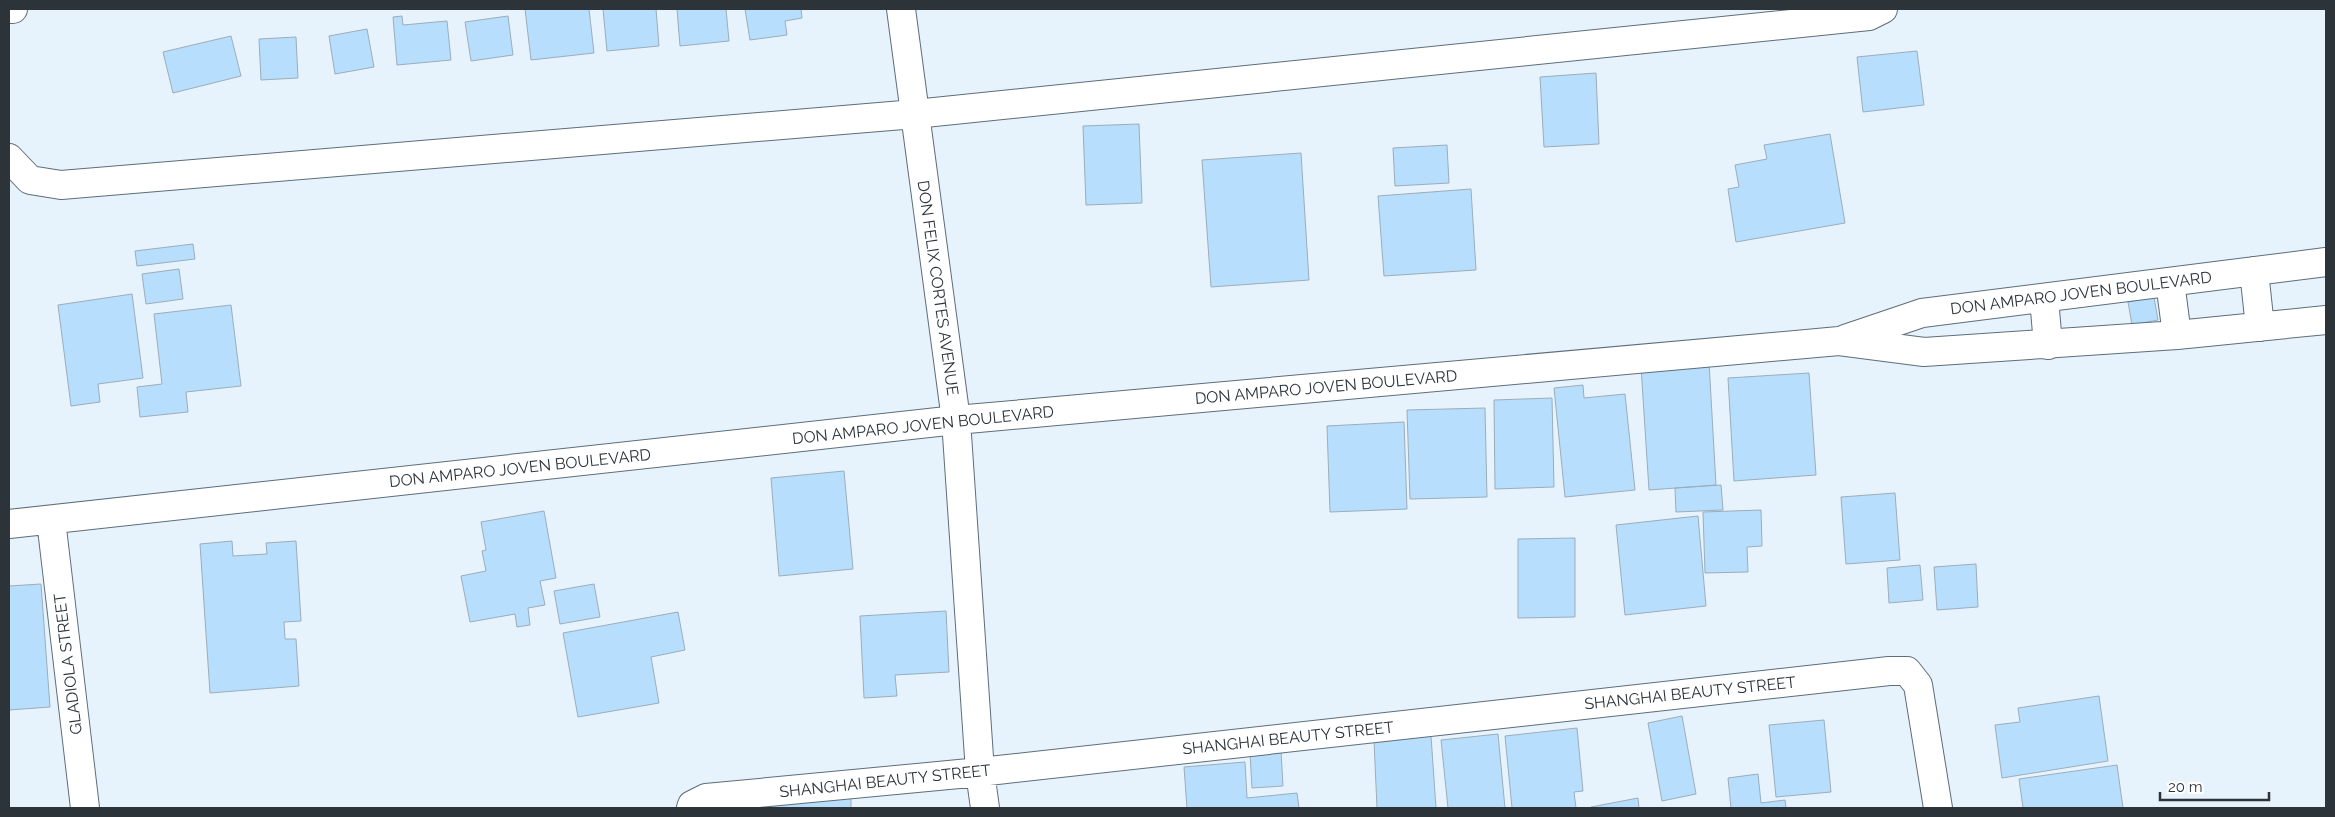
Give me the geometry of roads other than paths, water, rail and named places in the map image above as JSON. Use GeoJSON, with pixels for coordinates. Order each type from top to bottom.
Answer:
{"type":"FeatureCollection","features":[{"type":"Feature","properties":{"kind":"street","name":"DON FELIX CORTES AVENUE"},"geometry":{"type":"LineString","coordinates":[[901,9],[956,420],[980,772],[985,808]]}},
{"type":"Feature","properties":{"kind":"street"},"geometry":{"type":"LineString","coordinates":[[9,158],[30,180],[61,185],[915,114],[1869,16],[1883,9]]}},
{"type":"Feature","properties":{"kind":"street","name":"DON AMPARO JOVEN BOULEVARD"},"geometry":{"type":"LineString","coordinates":[[1839,341],[1922,313],[2326,262]]}},
{"type":"Feature","properties":{"kind":"street"},"geometry":{"type":"LineString","coordinates":[[2254,271],[2260,327]]}},
{"type":"Feature","properties":{"kind":"street"},"geometry":{"type":"LineString","coordinates":[[2170,282],[2177,335]]}},
{"type":"Feature","properties":{"kind":"street"},"geometry":{"type":"LineString","coordinates":[[2044,298],[2048,344]]}},
{"type":"Feature","properties":{"kind":"street","name":"DON AMPARO JOVEN BOULEVARD"},"geometry":{"type":"LineString","coordinates":[[9,524],[956,420],[1839,341],[1924,352],[2177,335],[2326,320]]}},
{"type":"Feature","properties":{"kind":"street","name":"GLADIOLA STREET"},"geometry":{"type":"LineString","coordinates":[[51,520],[85,808]]}},
{"type":"Feature","properties":{"kind":"street","name":"SHANGHAI BEAUTY STREET"},"geometry":{"type":"LineString","coordinates":[[691,808],[692,805],[706,798],[980,772],[1889,671],[1908,671],[1918,685],[1938,808]]}}]}
